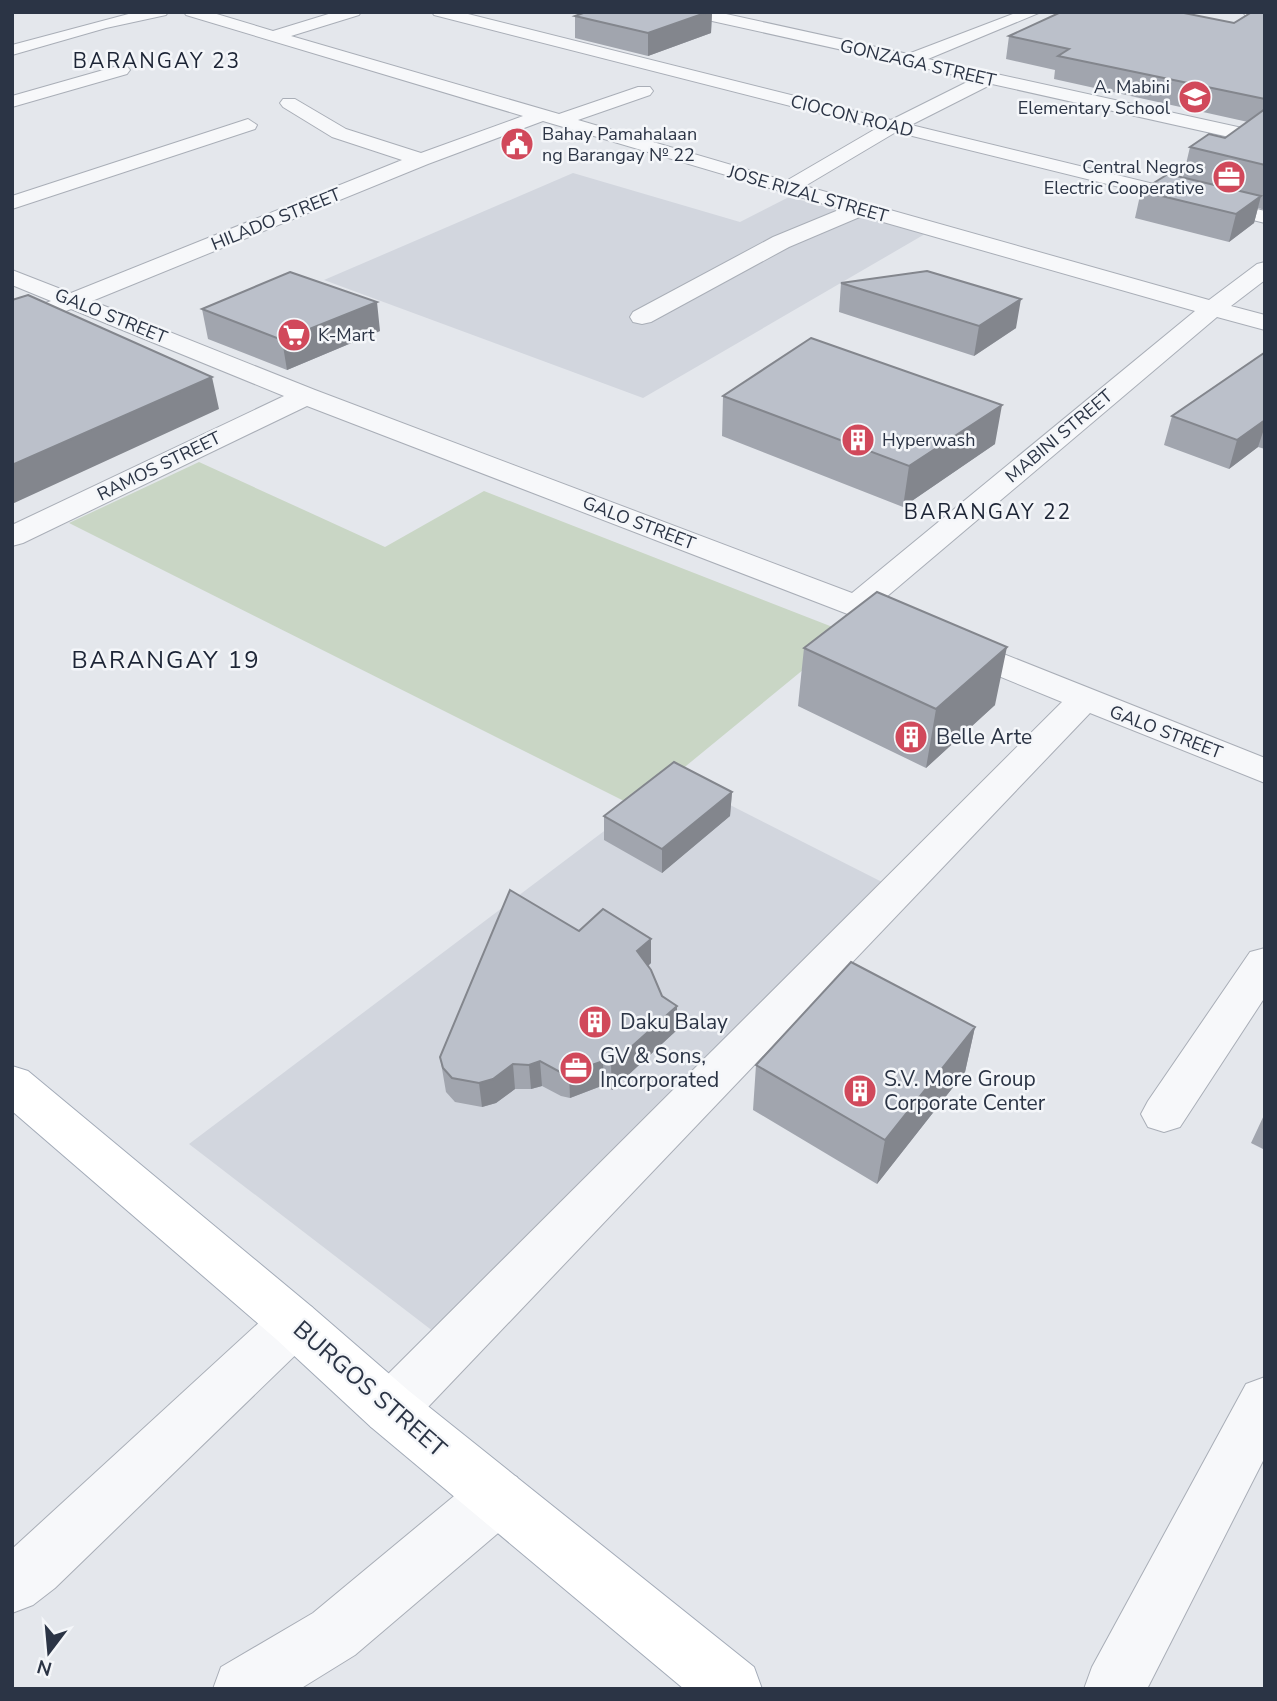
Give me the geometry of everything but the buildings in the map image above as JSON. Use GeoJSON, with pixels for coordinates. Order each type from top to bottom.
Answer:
{"type":"FeatureCollection","features":[{"type":"Feature","properties":{"kind":"main road","name":"BURGOS STREET"},"geometry":{"type":"LineString","coordinates":[[12,1084],[294,1323],[390,1409],[732,1689]]}},
{"type":"Feature","properties":{"kind":"street"},"geometry":{"type":"LineString","coordinates":[[12,50],[103,24],[160,12]]}},
{"type":"Feature","properties":{"kind":"street","name":"JOSE RIZAL STREET"},"geometry":{"type":"LineString","coordinates":[[192,12],[549,119],[1265,324]]}},
{"type":"Feature","properties":{"kind":"street"},"geometry":{"type":"LineString","coordinates":[[273,36],[354,12]]}},
{"type":"Feature","properties":{"kind":"street","name":"CIOCON ROAD"},"geometry":{"type":"LineString","coordinates":[[440,12],[1265,217]]}},
{"type":"Feature","properties":{"kind":"street","name":"GONZAGA STREET"},"geometry":{"type":"LineString","coordinates":[[694,12],[1261,138]]}},
{"type":"Feature","properties":{"kind":"street"},"geometry":{"type":"LineString","coordinates":[[732,21],[755,12]]}},
{"type":"Feature","properties":{"kind":"street"},"geometry":{"type":"LineString","coordinates":[[907,61],[1033,12]]}},
{"type":"Feature","properties":{"kind":"street"},"geometry":{"type":"LineString","coordinates":[[1251,12],[1265,15]]}},
{"type":"Feature","properties":{"kind":"street"},"geometry":{"type":"LineString","coordinates":[[12,102],[121,70]]}},
{"type":"Feature","properties":{"kind":"street"},"geometry":{"type":"LineString","coordinates":[[788,188],[893,126],[987,79]]}},
{"type":"Feature","properties":{"kind":"street","name":"HILADO STREET"},"geometry":{"type":"LineString","coordinates":[[12,325],[421,160],[644,91]]}},
{"type":"Feature","properties":{"kind":"street"},"geometry":{"type":"LineString","coordinates":[[289,103],[340,133],[421,160]]}},
{"type":"Feature","properties":{"kind":"street"},"geometry":{"type":"LineString","coordinates":[[12,204],[248,125]]}},
{"type":"Feature","properties":{"kind":"street"},"geometry":{"type":"LineString","coordinates":[[1234,151],[1261,138]]}},
{"type":"Feature","properties":{"kind":"street"},"geometry":{"type":"LineString","coordinates":[[642,317],[781,242],[860,209]]}},
{"type":"Feature","properties":{"kind":"street","name":"MABINI STREET"},"geometry":{"type":"LineString","coordinates":[[856,606],[1213,308],[1265,269]]}},
{"type":"Feature","properties":{"kind":"street","name":"GALO STREET"},"geometry":{"type":"LineString","coordinates":[[12,277],[76,300],[306,396],[856,606],[1083,700],[1265,771]]}},
{"type":"Feature","properties":{"kind":"street","name":"RAMOS STREET"},"geometry":{"type":"LineString","coordinates":[[12,537],[306,396]]}},
{"type":"Feature","properties":{"kind":"street"},"geometry":{"type":"LineString","coordinates":[[390,1409],[1083,700]]}},
{"type":"Feature","properties":{"kind":"street"},"geometry":{"type":"LineString","coordinates":[[1164,1114],[1265,963]]}},
{"type":"Feature","properties":{"kind":"street"},"geometry":{"type":"LineString","coordinates":[[12,1584],[34,1568],[294,1323]]}},
{"type":"Feature","properties":{"kind":"street"},"geometry":{"type":"LineString","coordinates":[[1114,1689],[1265,1402]]}},
{"type":"Feature","properties":{"kind":"street"},"geometry":{"type":"LineString","coordinates":[[243,1689],[334,1634],[497,1497]]}},
{"type":"Feature","properties":{"kind":"shaded area"},"geometry":{"type":"Polygon","coordinates":[[[573,173],[740,222],[789,197],[925,234],[643,398],[324,280],[573,173]]]}},
{"type":"Feature","properties":{"kind":"shaded area"},"geometry":{"type":"Polygon","coordinates":[[[673,776],[886,884],[438,1335],[189,1144],[636,807],[673,776]]]}},
{"type":"Feature","properties":{"kind":"green space"},"geometry":{"type":"Polygon","coordinates":[[[199,462],[385,547],[484,491],[848,633],[636,807],[69,523],[199,462]]]}},
{"type":"Feature","properties":{"kind":"place","name":"A. Mabini Elementary School"},"geometry":{"type":"Point","coordinates":[1195,97]}},
{"type":"Feature","properties":{"kind":"place","name":"Bahay Pamahalaan ng Barangay № 22"},"geometry":{"type":"Point","coordinates":[517,144]}},
{"type":"Feature","properties":{"kind":"place","name":"Central Negros Electric Cooperative"},"geometry":{"type":"Point","coordinates":[1229,177]}},
{"type":"Feature","properties":{"kind":"place","name":"K-Mart"},"geometry":{"type":"Point","coordinates":[294,335]}},
{"type":"Feature","properties":{"kind":"place","name":"Hyperwash"},"geometry":{"type":"Point","coordinates":[858,440]}},
{"type":"Feature","properties":{"kind":"place","name":"Belle Arte"},"geometry":{"type":"Point","coordinates":[911,737]}},
{"type":"Feature","properties":{"kind":"place","name":"Daku Balay"},"geometry":{"type":"Point","coordinates":[595,1022]}},
{"type":"Feature","properties":{"kind":"place","name":"GV & Sons, Incorporated"},"geometry":{"type":"Point","coordinates":[576,1068]}},
{"type":"Feature","properties":{"kind":"place","name":"S.V. More Group Corporate Center"},"geometry":{"type":"Point","coordinates":[860,1091]}},
{"type":"Feature","properties":{"kind":"district","name":"BARANGAY 23"},"geometry":{"type":"Point","coordinates":[157,61]}},
{"type":"Feature","properties":{"kind":"district","name":"BARANGAY 22"},"geometry":{"type":"Point","coordinates":[988,512]}},
{"type":"Feature","properties":{"kind":"district","name":"BARANGAY 19"},"geometry":{"type":"Point","coordinates":[166,660]}}]}
